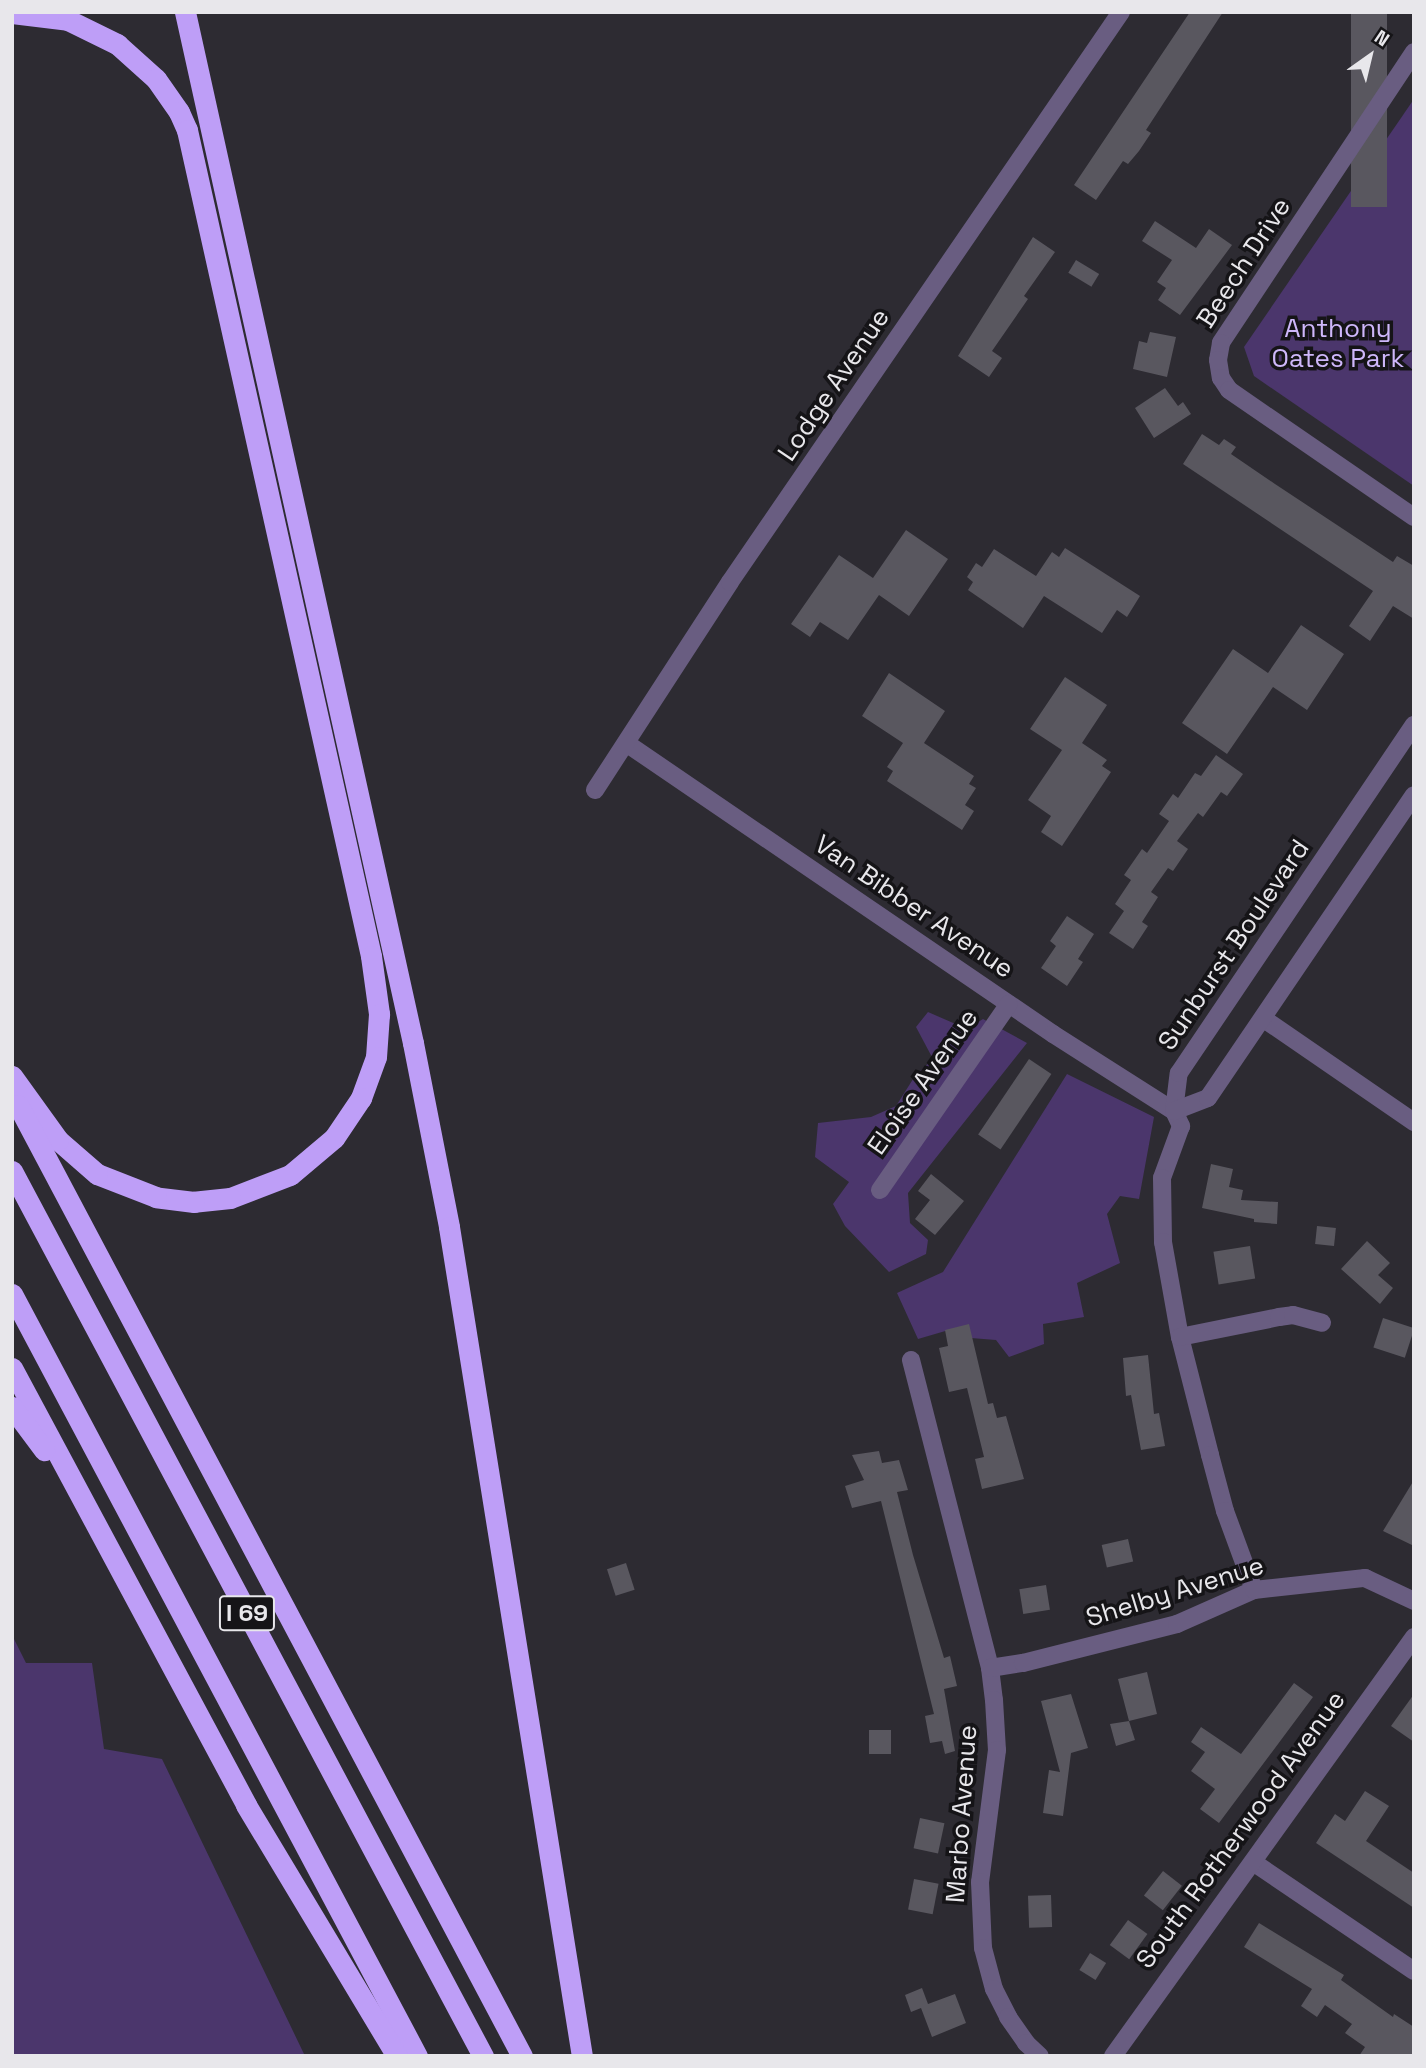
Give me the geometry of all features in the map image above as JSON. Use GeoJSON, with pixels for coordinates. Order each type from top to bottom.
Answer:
{"type":"FeatureCollection","features":[{"type":"Feature","properties":{"kind":"highway"},"geometry":{"type":"LineString","coordinates":[[185,12],[413,1043],[484,1434],[582,2056]]}},
{"type":"Feature","properties":{"kind":"highway"},"geometry":{"type":"LineString","coordinates":[[12,13],[68,20],[117,44],[156,79],[187,130],[371,956],[379,1014],[376,1057],[361,1098],[334,1138],[290,1175],[230,1198],[194,1202],[156,1198],[97,1174],[58,1140],[12,1076]]}},
{"type":"Feature","properties":{"kind":"highway"},"geometry":{"type":"LineString","coordinates":[[12,1094],[522,2056]]}},
{"type":"Feature","properties":{"kind":"highway","name":"I 69"},"geometry":{"type":"LineString","coordinates":[[12,1171],[483,2056]]}},
{"type":"Feature","properties":{"kind":"highway","name":"I 69"},"geometry":{"type":"LineString","coordinates":[[12,1294],[417,2056]]}},
{"type":"Feature","properties":{"kind":"highway"},"geometry":{"type":"LineString","coordinates":[[12,1368],[246,1805],[397,2056]]}},
{"type":"Feature","properties":{"kind":"highway"},"geometry":{"type":"LineString","coordinates":[[12,1407],[89,1511]]}},
{"type":"Feature","properties":{"kind":"street","name":"Lodge Avenue"},"geometry":{"type":"LineString","coordinates":[[595,790],[730,582],[1121,12]]}},
{"type":"Feature","properties":{"kind":"street","name":"Beech Drive"},"geometry":{"type":"LineString","coordinates":[[1414,52],[1221,343],[1218,360],[1221,378],[1229,390],[1414,517]]}},
{"type":"Feature","properties":{"kind":"street","name":"Sunburst Boulevard"},"geometry":{"type":"LineString","coordinates":[[1254,1590],[1225,1511],[1180,1337],[1163,1242],[1162,1178],[1181,1126],[1174,1111],[1179,1073],[1414,725]]}},
{"type":"Feature","properties":{"kind":"street","name":"Van Bibber Avenue"},"geometry":{"type":"LineString","coordinates":[[625,743],[1009,1004],[1174,1111]]}},
{"type":"Feature","properties":{"kind":"street"},"geometry":{"type":"LineString","coordinates":[[1174,1111],[1208,1098],[1414,795]]}},
{"type":"Feature","properties":{"kind":"street","name":"Eloise Avenue"},"geometry":{"type":"LineString","coordinates":[[880,1190],[1009,1004]]}},
{"type":"Feature","properties":{"kind":"street"},"geometry":{"type":"LineString","coordinates":[[1264,1019],[1414,1122]]}},
{"type":"Feature","properties":{"kind":"street"},"geometry":{"type":"LineString","coordinates":[[1180,1337],[1293,1315],[1322,1323]]}},
{"type":"Feature","properties":{"kind":"street","name":"Marbo Avenue"},"geometry":{"type":"LineString","coordinates":[[911,1360],[989,1668],[997,1750],[980,1881],[983,1948],[994,1989],[1008,2017],[1026,2043],[1040,2056]]}},
{"type":"Feature","properties":{"kind":"street","name":"Shelby Avenue"},"geometry":{"type":"LineString","coordinates":[[989,1668],[1023,1663],[1177,1624],[1254,1590],[1364,1578],[1414,1601]]}},
{"type":"Feature","properties":{"kind":"street","name":"South Rotherwood Avenue"},"geometry":{"type":"LineString","coordinates":[[1113,2056],[1414,1637]]}},
{"type":"Feature","properties":{"kind":"street"},"geometry":{"type":"LineString","coordinates":[[1253,1862],[1414,1971]]}},
{"type":"Feature","properties":{"kind":"green space","name":"Anthony Oates Park"},"geometry":{"type":"Polygon","coordinates":[[[1414,99],[1414,486],[1254,376],[1244,347],[1414,99]]]}},
{"type":"Feature","properties":{"kind":"green space"},"geometry":{"type":"Polygon","coordinates":[[[928,1012],[967,1029],[983,1019],[1027,1043],[908,1193],[910,1223],[928,1240],[926,1254],[889,1272],[845,1226],[833,1204],[849,1182],[815,1157],[818,1123],[871,1117],[896,1106],[915,1076],[933,1059],[916,1027],[928,1012]]]}},
{"type":"Feature","properties":{"kind":"green space"},"geometry":{"type":"Polygon","coordinates":[[[1067,1074],[1154,1117],[1139,1199],[1120,1196],[1107,1214],[1120,1263],[1077,1283],[1084,1317],[1043,1324],[1044,1344],[1009,1357],[996,1340],[971,1338],[959,1327],[918,1339],[897,1293],[943,1272],[1067,1074]]]}},
{"type":"Feature","properties":{"kind":"green space"},"geometry":{"type":"Polygon","coordinates":[[[12,1635],[26,1663],[92,1663],[104,1749],[162,1759],[305,2056],[12,2056],[12,1635]]]}},
{"type":"Feature","properties":{"kind":"building"},"geometry":{"type":"Polygon","coordinates":[[[1190,12],[1223,12],[1146,130],[1151,133],[1139,151],[1128,164],[1123,161],[1096,200],[1074,185],[1190,12]]]}},
{"type":"Feature","properties":{"kind":"building"},"geometry":{"type":"Polygon","coordinates":[[[1351,12],[1387,12],[1387,207],[1351,207],[1351,12]]]}},
{"type":"Feature","properties":{"kind":"building"},"geometry":{"type":"Polygon","coordinates":[[[1155,221],[1196,248],[1209,229],[1232,245],[1180,315],[1158,300],[1166,288],[1157,282],[1172,260],[1142,241],[1155,221]]]}},
{"type":"Feature","properties":{"kind":"building"},"geometry":{"type":"Polygon","coordinates":[[[1033,237],[1055,252],[1024,296],[1028,299],[992,351],[1002,358],[989,377],[958,356],[1033,237]]]}},
{"type":"Feature","properties":{"kind":"building"},"geometry":{"type":"Polygon","coordinates":[[[1076,260],[1099,274],[1091,287],[1068,273],[1076,260]]]}},
{"type":"Feature","properties":{"kind":"building"},"geometry":{"type":"Polygon","coordinates":[[[1150,332],[1176,337],[1167,377],[1133,369],[1139,341],[1147,343],[1150,332]]]}},
{"type":"Feature","properties":{"kind":"building"},"geometry":{"type":"Polygon","coordinates":[[[1165,388],[1178,406],[1183,402],[1191,414],[1154,438],[1135,408],[1165,388]]]}},
{"type":"Feature","properties":{"kind":"building"},"geometry":{"type":"Polygon","coordinates":[[[1202,434],[1219,445],[1224,439],[1236,447],[1231,454],[1393,562],[1397,556],[1414,566],[1414,619],[1393,606],[1370,641],[1349,626],[1373,591],[1183,464],[1202,434]]]}},
{"type":"Feature","properties":{"kind":"building"},"geometry":{"type":"Polygon","coordinates":[[[906,530],[948,559],[909,616],[879,595],[848,640],[820,622],[810,637],[791,624],[839,555],[873,578],[906,530]]]}},
{"type":"Feature","properties":{"kind":"building"},"geometry":{"type":"Polygon","coordinates":[[[1065,548],[1140,596],[1127,617],[1117,610],[1102,633],[1044,596],[1023,628],[968,590],[973,582],[967,577],[976,563],[982,567],[994,549],[1036,576],[1052,552],[1059,557],[1065,548]]]}},
{"type":"Feature","properties":{"kind":"building"},"geometry":{"type":"Polygon","coordinates":[[[1301,625],[1344,654],[1307,710],[1273,687],[1227,754],[1182,723],[1233,649],[1268,673],[1301,625]]]}},
{"type":"Feature","properties":{"kind":"building"},"geometry":{"type":"Polygon","coordinates":[[[889,673],[945,711],[924,743],[974,776],[969,784],[976,788],[965,805],[974,811],[962,830],[887,781],[893,771],[887,767],[903,743],[862,716],[889,673]]]}},
{"type":"Feature","properties":{"kind":"building"},"geometry":{"type":"Polygon","coordinates":[[[1065,677],[1107,705],[1082,743],[1107,760],[1102,766],[1111,772],[1062,846],[1041,832],[1051,816],[1028,800],[1062,750],[1030,729],[1065,677]]]}},
{"type":"Feature","properties":{"kind":"building"},"geometry":{"type":"Polygon","coordinates":[[[1216,755],[1243,774],[1227,796],[1221,792],[1203,817],[1198,813],[1177,841],[1188,849],[1173,871],[1168,868],[1151,892],[1158,897],[1142,922],[1148,926],[1133,949],[1109,933],[1124,911],[1115,904],[1131,880],[1124,875],[1142,849],[1147,853],[1169,821],[1159,814],[1173,794],[1178,798],[1195,773],[1201,776],[1216,755]]]}},
{"type":"Feature","properties":{"kind":"building"},"geometry":{"type":"Polygon","coordinates":[[[1067,916],[1094,934],[1078,959],[1083,962],[1067,986],[1041,968],[1056,946],[1050,941],[1067,916]]]}},
{"type":"Feature","properties":{"kind":"building"},"geometry":{"type":"Polygon","coordinates":[[[1029,1059],[1051,1074],[1000,1150],[978,1134],[1029,1059]]]}},
{"type":"Feature","properties":{"kind":"building"},"geometry":{"type":"Polygon","coordinates":[[[1211,1164],[1233,1169],[1229,1187],[1243,1190],[1241,1200],[1278,1202],[1277,1224],[1254,1222],[1254,1219],[1202,1208],[1211,1164]]]}},
{"type":"Feature","properties":{"kind":"building"},"geometry":{"type":"Polygon","coordinates":[[[931,1174],[964,1201],[935,1235],[915,1219],[930,1200],[918,1191],[931,1174]]]}},
{"type":"Feature","properties":{"kind":"building"},"geometry":{"type":"Polygon","coordinates":[[[1317,1226],[1336,1228],[1334,1246],[1315,1244],[1317,1226]]]}},
{"type":"Feature","properties":{"kind":"building"},"geometry":{"type":"Polygon","coordinates":[[[1367,1241],[1390,1263],[1378,1275],[1393,1288],[1380,1304],[1341,1269],[1367,1241]]]}},
{"type":"Feature","properties":{"kind":"building"},"geometry":{"type":"Polygon","coordinates":[[[1250,1246],[1255,1279],[1219,1284],[1213,1252],[1250,1246]]]}},
{"type":"Feature","properties":{"kind":"building"},"geometry":{"type":"Polygon","coordinates":[[[1383,1318],[1414,1328],[1405,1358],[1373,1347],[1383,1318]]]}},
{"type":"Feature","properties":{"kind":"building"},"geometry":{"type":"Polygon","coordinates":[[[969,1324],[988,1404],[993,1403],[997,1418],[1006,1416],[1024,1479],[982,1489],[975,1459],[984,1457],[967,1388],[949,1392],[939,1348],[948,1346],[945,1330],[969,1324]]]}},
{"type":"Feature","properties":{"kind":"building"},"geometry":{"type":"Polygon","coordinates":[[[1148,1355],[1154,1414],[1159,1413],[1165,1446],[1141,1450],[1131,1395],[1126,1396],[1123,1358],[1148,1355]]]}},
{"type":"Feature","properties":{"kind":"building"},"geometry":{"type":"Polygon","coordinates":[[[879,1451],[882,1463],[899,1460],[908,1490],[897,1492],[913,1555],[944,1658],[950,1656],[957,1686],[944,1689],[955,1751],[945,1754],[942,1741],[930,1743],[925,1716],[934,1714],[881,1501],[852,1508],[845,1486],[864,1480],[852,1455],[879,1451]]]}},
{"type":"Feature","properties":{"kind":"building"},"geometry":{"type":"Polygon","coordinates":[[[1414,1480],[1414,1546],[1383,1531],[1414,1480]]]}},
{"type":"Feature","properties":{"kind":"building"},"geometry":{"type":"Polygon","coordinates":[[[1128,1539],[1133,1561],[1107,1567],[1102,1545],[1128,1539]]]}},
{"type":"Feature","properties":{"kind":"building"},"geometry":{"type":"Polygon","coordinates":[[[626,1563],[635,1590],[616,1596],[607,1569],[626,1563]]]}},
{"type":"Feature","properties":{"kind":"building"},"geometry":{"type":"Polygon","coordinates":[[[1046,1585],[1050,1610],[1023,1614],[1019,1589],[1046,1585]]]}},
{"type":"Feature","properties":{"kind":"building"},"geometry":{"type":"Polygon","coordinates":[[[1147,1672],[1157,1714],[1129,1721],[1118,1679],[1147,1672]]]}},
{"type":"Feature","properties":{"kind":"building"},"geometry":{"type":"Polygon","coordinates":[[[1294,1683],[1313,1697],[1219,1823],[1200,1809],[1215,1789],[1191,1771],[1205,1752],[1191,1742],[1201,1727],[1241,1754],[1294,1683]]]}},
{"type":"Feature","properties":{"kind":"building"},"geometry":{"type":"Polygon","coordinates":[[[1071,1694],[1088,1748],[1071,1753],[1063,1816],[1043,1813],[1049,1770],[1060,1772],[1041,1701],[1071,1694]]]}},
{"type":"Feature","properties":{"kind":"building"},"geometry":{"type":"Polygon","coordinates":[[[1414,1694],[1414,1742],[1391,1726],[1414,1694]]]}},
{"type":"Feature","properties":{"kind":"building"},"geometry":{"type":"Polygon","coordinates":[[[1129,1721],[1135,1740],[1116,1746],[1110,1724],[1129,1721]]]}},
{"type":"Feature","properties":{"kind":"building"},"geometry":{"type":"Polygon","coordinates":[[[869,1730],[891,1730],[891,1754],[869,1754],[869,1730]]]}},
{"type":"Feature","properties":{"kind":"building"},"geometry":{"type":"Polygon","coordinates":[[[1365,1791],[1389,1806],[1366,1841],[1414,1873],[1414,1908],[1316,1843],[1335,1814],[1345,1821],[1365,1791]]]}},
{"type":"Feature","properties":{"kind":"building"},"geometry":{"type":"Polygon","coordinates":[[[920,1818],[944,1823],[938,1854],[914,1848],[920,1818]]]}},
{"type":"Feature","properties":{"kind":"building"},"geometry":{"type":"Polygon","coordinates":[[[1163,1871],[1182,1886],[1163,1910],[1144,1895],[1163,1871]]]}},
{"type":"Feature","properties":{"kind":"building"},"geometry":{"type":"Polygon","coordinates":[[[914,1879],[939,1884],[933,1914],[908,1909],[914,1879]]]}},
{"type":"Feature","properties":{"kind":"building"},"geometry":{"type":"Polygon","coordinates":[[[1051,1895],[1052,1927],[1029,1928],[1028,1896],[1051,1895]]]}},
{"type":"Feature","properties":{"kind":"building"},"geometry":{"type":"Polygon","coordinates":[[[1128,1920],[1147,1934],[1129,1959],[1110,1945],[1128,1920]]]}},
{"type":"Feature","properties":{"kind":"building"},"geometry":{"type":"Polygon","coordinates":[[[1259,1923],[1344,1975],[1341,1980],[1393,2017],[1394,2014],[1414,2027],[1414,2056],[1359,2056],[1365,2047],[1345,2033],[1352,2024],[1325,2005],[1317,2017],[1301,2006],[1312,1989],[1244,1947],[1259,1923]]]}},
{"type":"Feature","properties":{"kind":"building"},"geometry":{"type":"Polygon","coordinates":[[[1090,1953],[1106,1963],[1096,1980],[1079,1970],[1090,1953]]]}},
{"type":"Feature","properties":{"kind":"building"},"geometry":{"type":"Polygon","coordinates":[[[922,1988],[928,2004],[955,1994],[966,2023],[932,2037],[921,2008],[911,2012],[905,1995],[922,1988]]]}}]}
